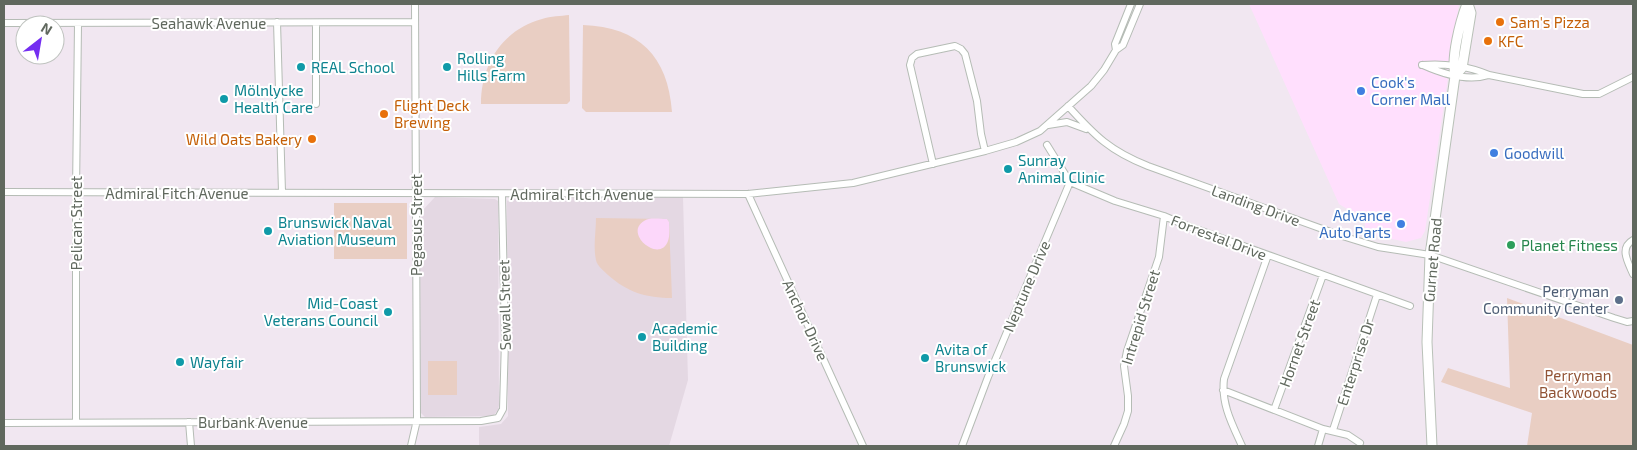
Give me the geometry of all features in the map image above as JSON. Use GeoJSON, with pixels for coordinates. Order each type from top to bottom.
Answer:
{"type":"FeatureCollection","features":[{"type":"Feature","properties":{"kind":"main road","name":"Gurnet Road"},"geometry":{"type":"LineString","coordinates":[[1432,446],[1427,342],[1430,255],[1457,70],[1471,13],[1467,4]]}},
{"type":"Feature","properties":{"kind":"street","name":"Pegasus Street"},"geometry":{"type":"LineString","coordinates":[[412,445],[417,420],[415,4]]}},
{"type":"Feature","properties":{"kind":"street","name":"Admiral Fitch Avenue"},"geometry":{"type":"LineString","coordinates":[[1116,50],[1115,44],[1131,4]]}},
{"type":"Feature","properties":{"kind":"street","name":"Admiral Fitch Avenue"},"geometry":{"type":"LineString","coordinates":[[4,192],[748,194],[853,183],[985,151],[1016,142],[1040,131],[1091,86],[1116,50],[1123,45],[1140,4]]}},
{"type":"Feature","properties":{"kind":"street"},"geometry":{"type":"LineString","coordinates":[[277,22],[282,192]]}},
{"type":"Feature","properties":{"kind":"street","name":"Seahawk Avenue"},"geometry":{"type":"LineString","coordinates":[[4,23],[415,22]]}},
{"type":"Feature","properties":{"kind":"street"},"geometry":{"type":"LineString","coordinates":[[316,23],[316,104]]}},
{"type":"Feature","properties":{"kind":"street","name":"Pelican Street"},"geometry":{"type":"LineString","coordinates":[[76,422],[78,24]]}},
{"type":"Feature","properties":{"kind":"street"},"geometry":{"type":"LineString","coordinates":[[933,164],[910,65],[912,58],[916,54],[955,46],[965,54],[977,101],[985,151]]}},
{"type":"Feature","properties":{"kind":"street"},"geometry":{"type":"LineString","coordinates":[[1457,70],[1478,79],[1489,75]]}},
{"type":"Feature","properties":{"kind":"street"},"geometry":{"type":"LineString","coordinates":[[1457,70],[1481,72],[1582,94],[1599,94],[1633,77]]}},
{"type":"Feature","properties":{"kind":"street","name":"Landing Drive"},"geometry":{"type":"LineString","coordinates":[[1068,106],[1091,132],[1121,155],[1148,166],[1339,235],[1378,247],[1430,255],[1614,318],[1627,322],[1633,321]]}},
{"type":"Feature","properties":{"kind":"street","name":"Landing Drive"},"geometry":{"type":"LineString","coordinates":[[1047,125],[1067,122],[1091,132]]}},
{"type":"Feature","properties":{"kind":"street"},"geometry":{"type":"LineString","coordinates":[[1047,145],[1070,182]]}},
{"type":"Feature","properties":{"kind":"street","name":"Forrestal Drive"},"geometry":{"type":"LineString","coordinates":[[1070,182],[1115,201],[1164,216],[1410,306]]}},
{"type":"Feature","properties":{"kind":"street","name":"Neptune Drive"},"geometry":{"type":"LineString","coordinates":[[962,446],[988,377],[1070,182]]}},
{"type":"Feature","properties":{"kind":"street","name":"Sewall Street"},"geometry":{"type":"LineString","coordinates":[[500,415],[504,409],[502,194]]}},
{"type":"Feature","properties":{"kind":"street","name":"Anchor Drive"},"geometry":{"type":"LineString","coordinates":[[748,194],[863,446]]}},
{"type":"Feature","properties":{"kind":"street","name":"Intrepid Street"},"geometry":{"type":"LineString","coordinates":[[1114,446],[1128,411],[1124,366],[1127,351],[1159,257],[1164,216]]}},
{"type":"Feature","properties":{"kind":"street"},"geometry":{"type":"LineString","coordinates":[[1633,240],[1628,243],[1625,249],[1633,274]]}},
{"type":"Feature","properties":{"kind":"street"},"geometry":{"type":"LineString","coordinates":[[1242,446],[1225,406],[1223,390],[1226,372],[1268,255]]}},
{"type":"Feature","properties":{"kind":"street","name":"Hornet Street"},"geometry":{"type":"LineString","coordinates":[[1274,410],[1323,275]]}},
{"type":"Feature","properties":{"kind":"street","name":"Enterprise Dr"},"geometry":{"type":"LineString","coordinates":[[1333,430],[1377,294]]}},
{"type":"Feature","properties":{"kind":"street"},"geometry":{"type":"LineString","coordinates":[[1223,390],[1323,429],[1348,435],[1360,443]]}},
{"type":"Feature","properties":{"kind":"street","name":"Burbank Avenue"},"geometry":{"type":"LineString","coordinates":[[4,423],[494,420],[500,415]]}},
{"type":"Feature","properties":{"kind":"street"},"geometry":{"type":"LineString","coordinates":[[189,422],[191,446]]}},
{"type":"Feature","properties":{"kind":"street"},"geometry":{"type":"LineString","coordinates":[[1318,446],[1323,429]]}},
{"type":"Feature","properties":{"kind":"shaded area"},"geometry":{"type":"Polygon","coordinates":[[[1249,4],[1459,4],[1425,231],[1421,238],[1406,242],[1365,233],[1365,220],[1339,204],[1249,4]]]}},
{"type":"Feature","properties":{"kind":"shaded area"},"geometry":{"type":"Polygon","coordinates":[[[435,197],[495,199],[498,201],[499,405],[498,410],[493,416],[425,417],[421,413],[420,215],[435,197]]]}},
{"type":"Feature","properties":{"kind":"shaded area"},"geometry":{"type":"Polygon","coordinates":[[[511,197],[683,197],[688,380],[669,446],[479,446],[479,427],[501,424],[508,416],[507,201],[511,197]]]}},
{"type":"Feature","properties":{"kind":"green space"},"geometry":{"type":"Polygon","coordinates":[[[569,15],[570,101],[567,104],[481,104],[485,75],[496,51],[505,40],[528,24],[545,18],[569,15]]]}},
{"type":"Feature","properties":{"kind":"green space"},"geometry":{"type":"Polygon","coordinates":[[[583,25],[603,27],[620,32],[635,39],[647,48],[657,60],[664,75],[672,112],[586,112],[582,108],[583,25]]]}},
{"type":"Feature","properties":{"kind":"green space"},"geometry":{"type":"Polygon","coordinates":[[[334,203],[407,203],[407,259],[334,259],[334,203]]]}},
{"type":"Feature","properties":{"kind":"green space"},"geometry":{"type":"Polygon","coordinates":[[[596,218],[667,219],[669,222],[672,298],[654,297],[637,293],[622,286],[601,268],[595,255],[596,218]]]}},
{"type":"Feature","properties":{"kind":"green space","name":"Perryman Backwoods"},"geometry":{"type":"Polygon","coordinates":[[[1507,298],[1633,345],[1633,446],[1527,446],[1532,413],[1441,382],[1448,368],[1510,388],[1507,298]]]}},
{"type":"Feature","properties":{"kind":"green space"},"geometry":{"type":"Polygon","coordinates":[[[428,361],[457,361],[457,395],[428,395],[428,361]]]}},
{"type":"Feature","properties":{"kind":"sand"},"geometry":{"type":"Polygon","coordinates":[[[655,218],[667,219],[669,222],[669,237],[664,247],[658,249],[651,248],[640,239],[639,227],[644,221],[655,218]]]}},
{"type":"Feature","properties":{"kind":"place","name":"Sam's Pizza"},"geometry":{"type":"Point","coordinates":[1500,22]}},
{"type":"Feature","properties":{"kind":"place","name":"KFC"},"geometry":{"type":"Point","coordinates":[1488,41]}},
{"type":"Feature","properties":{"kind":"place","name":"REAL School"},"geometry":{"type":"Point","coordinates":[301,67]}},
{"type":"Feature","properties":{"kind":"place","name":"Rolling Hills Farm"},"geometry":{"type":"Point","coordinates":[447,67]}},
{"type":"Feature","properties":{"kind":"place","name":"Cook's Corner Mall"},"geometry":{"type":"Point","coordinates":[1361,91]}},
{"type":"Feature","properties":{"kind":"place","name":"Mölnlycke Health Care"},"geometry":{"type":"Point","coordinates":[224,99]}},
{"type":"Feature","properties":{"kind":"place","name":"Flight Deck Brewing"},"geometry":{"type":"Point","coordinates":[384,114]}},
{"type":"Feature","properties":{"kind":"place","name":"Wild Oats Bakery"},"geometry":{"type":"Point","coordinates":[312,139]}},
{"type":"Feature","properties":{"kind":"place","name":"Goodwill"},"geometry":{"type":"Point","coordinates":[1494,153]}},
{"type":"Feature","properties":{"kind":"place","name":"Sunray Animal Clinic"},"geometry":{"type":"Point","coordinates":[1008,169]}},
{"type":"Feature","properties":{"kind":"place","name":"Advance Auto Parts"},"geometry":{"type":"Point","coordinates":[1401,224]}},
{"type":"Feature","properties":{"kind":"place","name":"Brunswick Naval Aviation Museum"},"geometry":{"type":"Point","coordinates":[268,231]}},
{"type":"Feature","properties":{"kind":"place","name":"Planet Fitness"},"geometry":{"type":"Point","coordinates":[1511,245]}},
{"type":"Feature","properties":{"kind":"place","name":"Perryman Community Center"},"geometry":{"type":"Point","coordinates":[1619,300]}},
{"type":"Feature","properties":{"kind":"place","name":"Mid-Coast Veterans Council"},"geometry":{"type":"Point","coordinates":[388,312]}},
{"type":"Feature","properties":{"kind":"place","name":"Academic Building"},"geometry":{"type":"Point","coordinates":[642,337]}},
{"type":"Feature","properties":{"kind":"place","name":"Avita of Brunswick"},"geometry":{"type":"Point","coordinates":[925,358]}},
{"type":"Feature","properties":{"kind":"place","name":"Wayfair"},"geometry":{"type":"Point","coordinates":[180,362]}}]}
